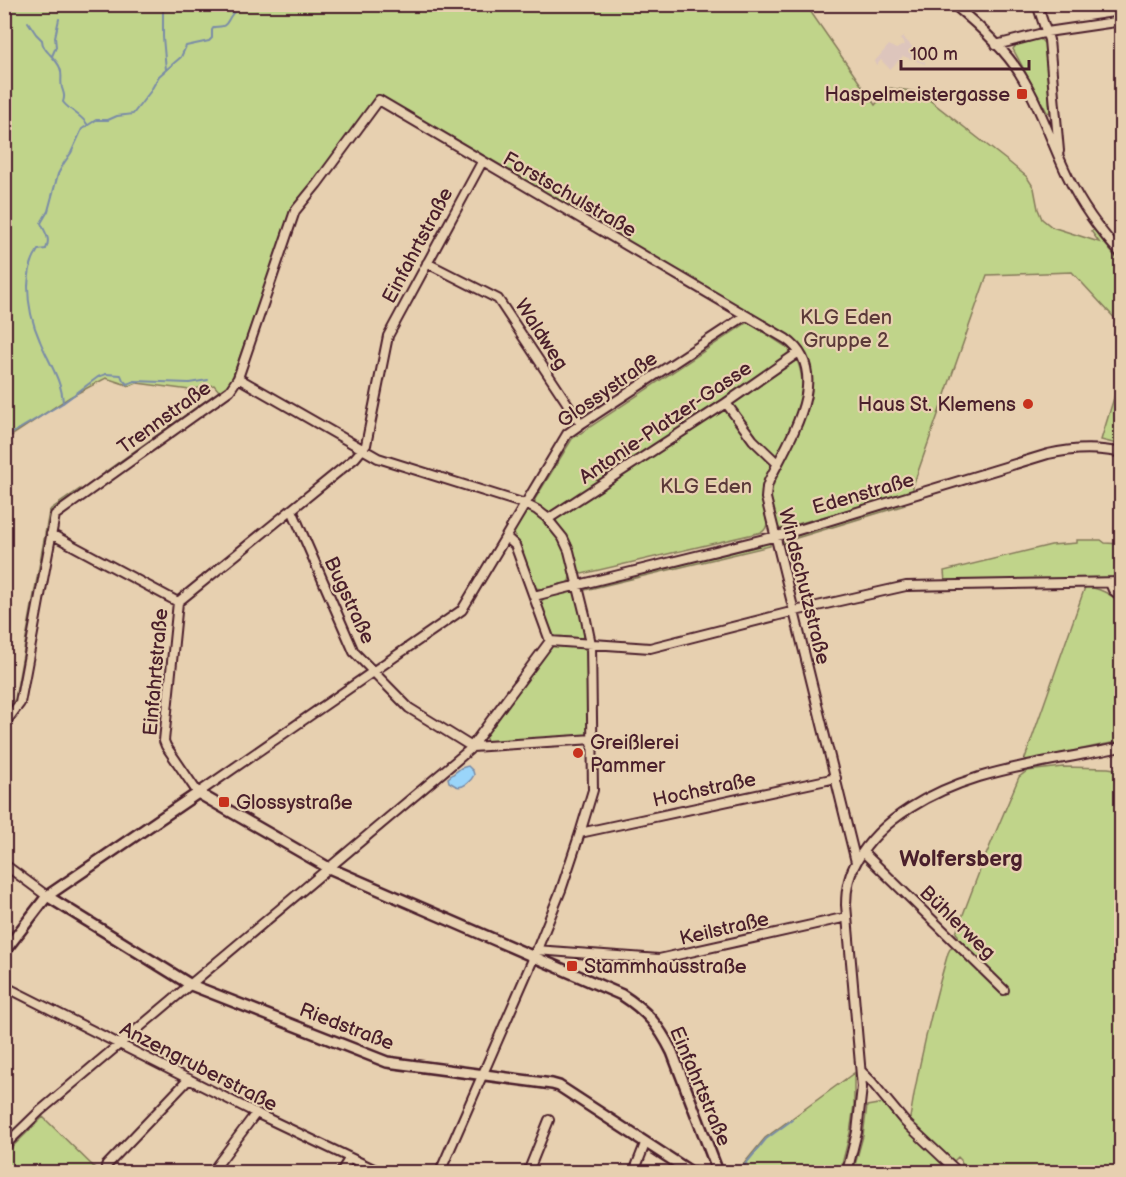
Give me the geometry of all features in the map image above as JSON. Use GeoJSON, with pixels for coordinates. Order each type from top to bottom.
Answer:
{"type":"FeatureCollection","features":[{"type":"Feature","properties":{"kind":"street"},"geometry":{"type":"LineString","coordinates":[[953,4],[996,45],[1019,72],[1074,190],[1122,255]]}},
{"type":"Feature","properties":{"kind":"street"},"geometry":{"type":"LineString","coordinates":[[1037,4],[1050,46],[1056,130],[1061,163]]}},
{"type":"Feature","properties":{"kind":"street"},"geometry":{"type":"LineString","coordinates":[[996,45],[1047,32],[1122,21]]}},
{"type":"Feature","properties":{"kind":"street","name":"Forstschulstraße"},"geometry":{"type":"LineString","coordinates":[[379,100],[745,316]]}},
{"type":"Feature","properties":{"kind":"street","name":"Trennstraße"},"geometry":{"type":"LineString","coordinates":[[4,724],[20,703],[55,515],[230,390],[238,378],[295,211],[379,100]]}},
{"type":"Feature","properties":{"kind":"street","name":"Einfahrtstraße"},"geometry":{"type":"LineString","coordinates":[[482,162],[388,336],[367,442],[363,449],[178,602],[164,741],[198,793],[329,868],[535,953],[622,995],[644,1011],[663,1034],[672,1052],[717,1173]]}},
{"type":"Feature","properties":{"kind":"street","name":"Waldweg"},"geometry":{"type":"LineString","coordinates":[[427,263],[498,299],[581,424]]}},
{"type":"Feature","properties":{"kind":"street"},"geometry":{"type":"LineString","coordinates":[[745,316],[786,339],[799,352]]}},
{"type":"Feature","properties":{"kind":"street","name":"Glossystraße"},"geometry":{"type":"LineString","coordinates":[[4,952],[47,896],[462,610],[566,436],[745,316]]}},
{"type":"Feature","properties":{"kind":"street","name":"Antonie-Platzer-Gasse"},"geometry":{"type":"LineString","coordinates":[[548,519],[726,403],[799,352]]}},
{"type":"Feature","properties":{"kind":"street","name":"Windschutzstraße"},"geometry":{"type":"LineString","coordinates":[[799,352],[806,373],[805,401],[801,415],[767,484],[767,505],[856,862]]}},
{"type":"Feature","properties":{"kind":"street"},"geometry":{"type":"LineString","coordinates":[[238,378],[386,461],[525,504],[540,513],[548,519],[563,538],[578,585],[591,644],[592,790],[561,890],[440,1173]]}},
{"type":"Feature","properties":{"kind":"street"},"geometry":{"type":"LineString","coordinates":[[726,403],[753,440],[777,463]]}},
{"type":"Feature","properties":{"kind":"street","name":"Edenstraße"},"geometry":{"type":"LineString","coordinates":[[534,596],[776,536],[1048,454],[1083,448],[1122,453]]}},
{"type":"Feature","properties":{"kind":"street","name":"Bugstraße"},"geometry":{"type":"LineString","coordinates":[[292,510],[353,651],[410,708],[472,747]]}},
{"type":"Feature","properties":{"kind":"street"},"geometry":{"type":"LineString","coordinates":[[51,534],[178,602]]}},
{"type":"Feature","properties":{"kind":"street"},"geometry":{"type":"LineString","coordinates":[[506,537],[515,545],[550,641]]}},
{"type":"Feature","properties":{"kind":"street"},"geometry":{"type":"LineString","coordinates":[[550,641],[650,648],[795,611],[906,586],[1122,582]]}},
{"type":"Feature","properties":{"kind":"street"},"geometry":{"type":"LineString","coordinates":[[1110,583],[1113,590],[1122,597]]}},
{"type":"Feature","properties":{"kind":"street"},"geometry":{"type":"LineString","coordinates":[[5,1145],[40,1111],[472,747],[550,641]]}},
{"type":"Feature","properties":{"kind":"street"},"geometry":{"type":"LineString","coordinates":[[472,747],[592,739]]}},
{"type":"Feature","properties":{"kind":"street"},"geometry":{"type":"LineString","coordinates":[[847,1173],[859,1122],[862,1087],[846,896],[856,862],[862,852],[891,822],[946,789],[996,772],[1122,747]]}},
{"type":"Feature","properties":{"kind":"street","name":"Hochstraße"},"geometry":{"type":"LineString","coordinates":[[580,833],[836,778]]}},
{"type":"Feature","properties":{"kind":"street","name":"Bühlerweg"},"geometry":{"type":"LineString","coordinates":[[862,852],[1004,990]]}},
{"type":"Feature","properties":{"kind":"street","name":"Riedstraße"},"geometry":{"type":"LineString","coordinates":[[4,864],[47,896],[191,985],[387,1062],[559,1086],[691,1173]]}},
{"type":"Feature","properties":{"kind":"street","name":"Keilstraße"},"geometry":{"type":"LineString","coordinates":[[535,953],[659,959],[846,917]]}},
{"type":"Feature","properties":{"kind":"street","name":"Anzengruberstraße"},"geometry":{"type":"LineString","coordinates":[[4,986],[380,1173]]}},
{"type":"Feature","properties":{"kind":"street"},"geometry":{"type":"LineString","coordinates":[[861,1071],[905,1122],[958,1173]]}},
{"type":"Feature","properties":{"kind":"street"},"geometry":{"type":"LineString","coordinates":[[106,1166],[189,1079]]}},
{"type":"Feature","properties":{"kind":"street"},"geometry":{"type":"LineString","coordinates":[[212,1173],[256,1113]]}},
{"type":"Feature","properties":{"kind":"street"},"geometry":{"type":"LineString","coordinates":[[528,1173],[549,1120]]}},
{"type":"Feature","properties":{"kind":"street"},"geometry":{"type":"LineString","coordinates":[[634,1173],[645,1144]]}},
{"type":"Feature","properties":{"kind":"street"},"geometry":{"type":"LineString","coordinates":[[341,1173],[349,1159]]}},
{"type":"Feature","properties":{"kind":"shaded area"},"geometry":{"type":"Polygon","coordinates":[[[903,37],[923,56],[925,64],[903,56],[890,69],[881,60],[877,65],[874,62],[889,45],[896,49],[903,45],[900,39],[903,37]]]}},
{"type":"Feature","properties":{"kind":"green space","name":"KLG Eden Gruppe 2"},"geometry":{"type":"Polygon","coordinates":[[[5,5],[806,5],[875,105],[890,88],[912,91],[928,99],[1027,177],[1034,188],[1042,219],[1052,227],[1099,242],[1091,231],[1094,230],[1121,264],[1121,325],[1072,272],[987,275],[913,491],[780,529],[775,522],[772,509],[771,488],[801,422],[809,397],[809,371],[806,358],[795,341],[777,328],[734,306],[379,95],[292,209],[229,387],[106,474],[105,472],[219,391],[214,385],[190,390],[137,383],[130,386],[106,378],[70,397],[5,440],[5,5]]]}},
{"type":"Feature","properties":{"kind":"green space"},"geometry":{"type":"Polygon","coordinates":[[[1038,38],[1045,44],[1050,113],[1047,112],[1013,49],[1017,44],[1038,38]]]}},
{"type":"Feature","properties":{"kind":"green space","name":"KLG Eden"},"geometry":{"type":"Polygon","coordinates":[[[748,322],[794,352],[551,513],[535,503],[535,499],[572,439],[748,322]]]}},
{"type":"Feature","properties":{"kind":"green space","name":"KLG Eden"},"geometry":{"type":"Polygon","coordinates":[[[797,360],[801,373],[801,398],[794,422],[776,457],[752,434],[731,404],[797,360]]]}},
{"type":"Feature","properties":{"kind":"green space"},"geometry":{"type":"Polygon","coordinates":[[[1121,375],[1121,445],[1101,440],[1121,375]]]}},
{"type":"Feature","properties":{"kind":"green space","name":"KLG Eden"},"geometry":{"type":"Polygon","coordinates":[[[725,407],[773,463],[763,492],[767,523],[764,530],[582,574],[579,572],[571,543],[556,521],[557,518],[725,407]]]}},
{"type":"Feature","properties":{"kind":"green space"},"geometry":{"type":"Polygon","coordinates":[[[80,489],[80,493],[53,511],[51,515],[17,700],[11,705],[15,699],[49,512],[80,489]]]}},
{"type":"Feature","properties":{"kind":"green space"},"geometry":{"type":"Polygon","coordinates":[[[904,503],[905,505],[783,544],[786,537],[904,503]]]}},
{"type":"Feature","properties":{"kind":"green space"},"geometry":{"type":"Polygon","coordinates":[[[529,511],[546,521],[558,536],[571,574],[566,583],[542,589],[535,588],[514,533],[519,520],[529,511]]]}},
{"type":"Feature","properties":{"kind":"green space"},"geometry":{"type":"Polygon","coordinates":[[[1077,540],[1101,540],[1105,543],[1121,544],[1121,579],[945,582],[944,571],[1051,545],[1077,543],[1077,540]]]}},
{"type":"Feature","properties":{"kind":"green space"},"geometry":{"type":"Polygon","coordinates":[[[770,543],[770,546],[585,590],[588,586],[770,543]]]}},
{"type":"Feature","properties":{"kind":"green space"},"geometry":{"type":"Polygon","coordinates":[[[1085,587],[1104,592],[1121,603],[1121,741],[1024,761],[1085,587]]]}},
{"type":"Feature","properties":{"kind":"green space"},"geometry":{"type":"Polygon","coordinates":[[[570,591],[577,596],[585,635],[582,638],[554,636],[541,607],[541,602],[545,597],[570,591]]]}},
{"type":"Feature","properties":{"kind":"green space"},"geometry":{"type":"Polygon","coordinates":[[[554,645],[584,647],[588,651],[588,735],[488,742],[485,737],[486,732],[550,647],[554,645]]]}},
{"type":"Feature","properties":{"kind":"green space"},"geometry":{"type":"Polygon","coordinates":[[[1063,767],[1121,770],[1121,1172],[963,1172],[961,1160],[958,1157],[954,1161],[911,1124],[910,1118],[931,1014],[948,953],[955,947],[1003,995],[1007,989],[959,942],[956,933],[1019,777],[1027,771],[1063,767]]]}},
{"type":"Feature","properties":{"kind":"green space"},"geometry":{"type":"Polygon","coordinates":[[[854,1073],[854,1105],[850,1133],[840,1172],[737,1172],[765,1138],[854,1073]]]}},
{"type":"Feature","properties":{"kind":"green space"},"geometry":{"type":"Polygon","coordinates":[[[884,1103],[903,1124],[955,1172],[853,1172],[863,1136],[867,1106],[884,1103]]]}},
{"type":"Feature","properties":{"kind":"green space"},"geometry":{"type":"Polygon","coordinates":[[[43,1117],[99,1172],[5,1172],[5,1154],[43,1117]]]}},
{"type":"Feature","properties":{"kind":"water"},"geometry":{"type":"Polygon","coordinates":[[[468,766],[474,775],[471,780],[459,787],[449,782],[448,778],[461,768],[468,766]]]}},
{"type":"Feature","properties":{"kind":"waterway"},"geometry":{"type":"LineString","coordinates":[[162,4],[166,70]]}},
{"type":"Feature","properties":{"kind":"waterway"},"geometry":{"type":"LineString","coordinates":[[63,403],[57,379],[33,321],[28,286],[33,259],[38,250],[46,249],[48,242],[41,223],[48,211],[58,174],[82,129],[96,120],[108,120],[133,114],[159,76],[181,57],[186,46],[209,41],[212,38],[214,27],[226,24],[233,13],[247,4]]}},
{"type":"Feature","properties":{"kind":"waterway"},"geometry":{"type":"LineString","coordinates":[[52,56],[56,47],[55,37],[59,19]]}},
{"type":"Feature","properties":{"kind":"waterway"},"geometry":{"type":"LineString","coordinates":[[28,22],[60,68],[63,102],[87,124]]}},
{"type":"Feature","properties":{"kind":"waterway"},"geometry":{"type":"LineString","coordinates":[[4,438],[106,374],[121,375],[127,384],[135,381],[189,383],[208,380]]}},
{"type":"Feature","properties":{"kind":"waterway"},"geometry":{"type":"LineString","coordinates":[[739,1172],[766,1139],[792,1120]]}},
{"type":"Feature","properties":{"kind":"place","name":"Haspelmeistergasse"},"geometry":{"type":"Point","coordinates":[1022,94]}},
{"type":"Feature","properties":{"kind":"place","name":"Haus St. Klemens"},"geometry":{"type":"Point","coordinates":[1028,404]}},
{"type":"Feature","properties":{"kind":"place","name":"Greißlerei Pammer"},"geometry":{"type":"Point","coordinates":[578,753]}},
{"type":"Feature","properties":{"kind":"place","name":"Glossystraße"},"geometry":{"type":"Point","coordinates":[224,802]}},
{"type":"Feature","properties":{"kind":"place","name":"Stammhausstraße"},"geometry":{"type":"Point","coordinates":[572,966]}},
{"type":"Feature","properties":{"kind":"district","name":"Wolfersberg"},"geometry":{"type":"Point","coordinates":[961,858]}}]}
